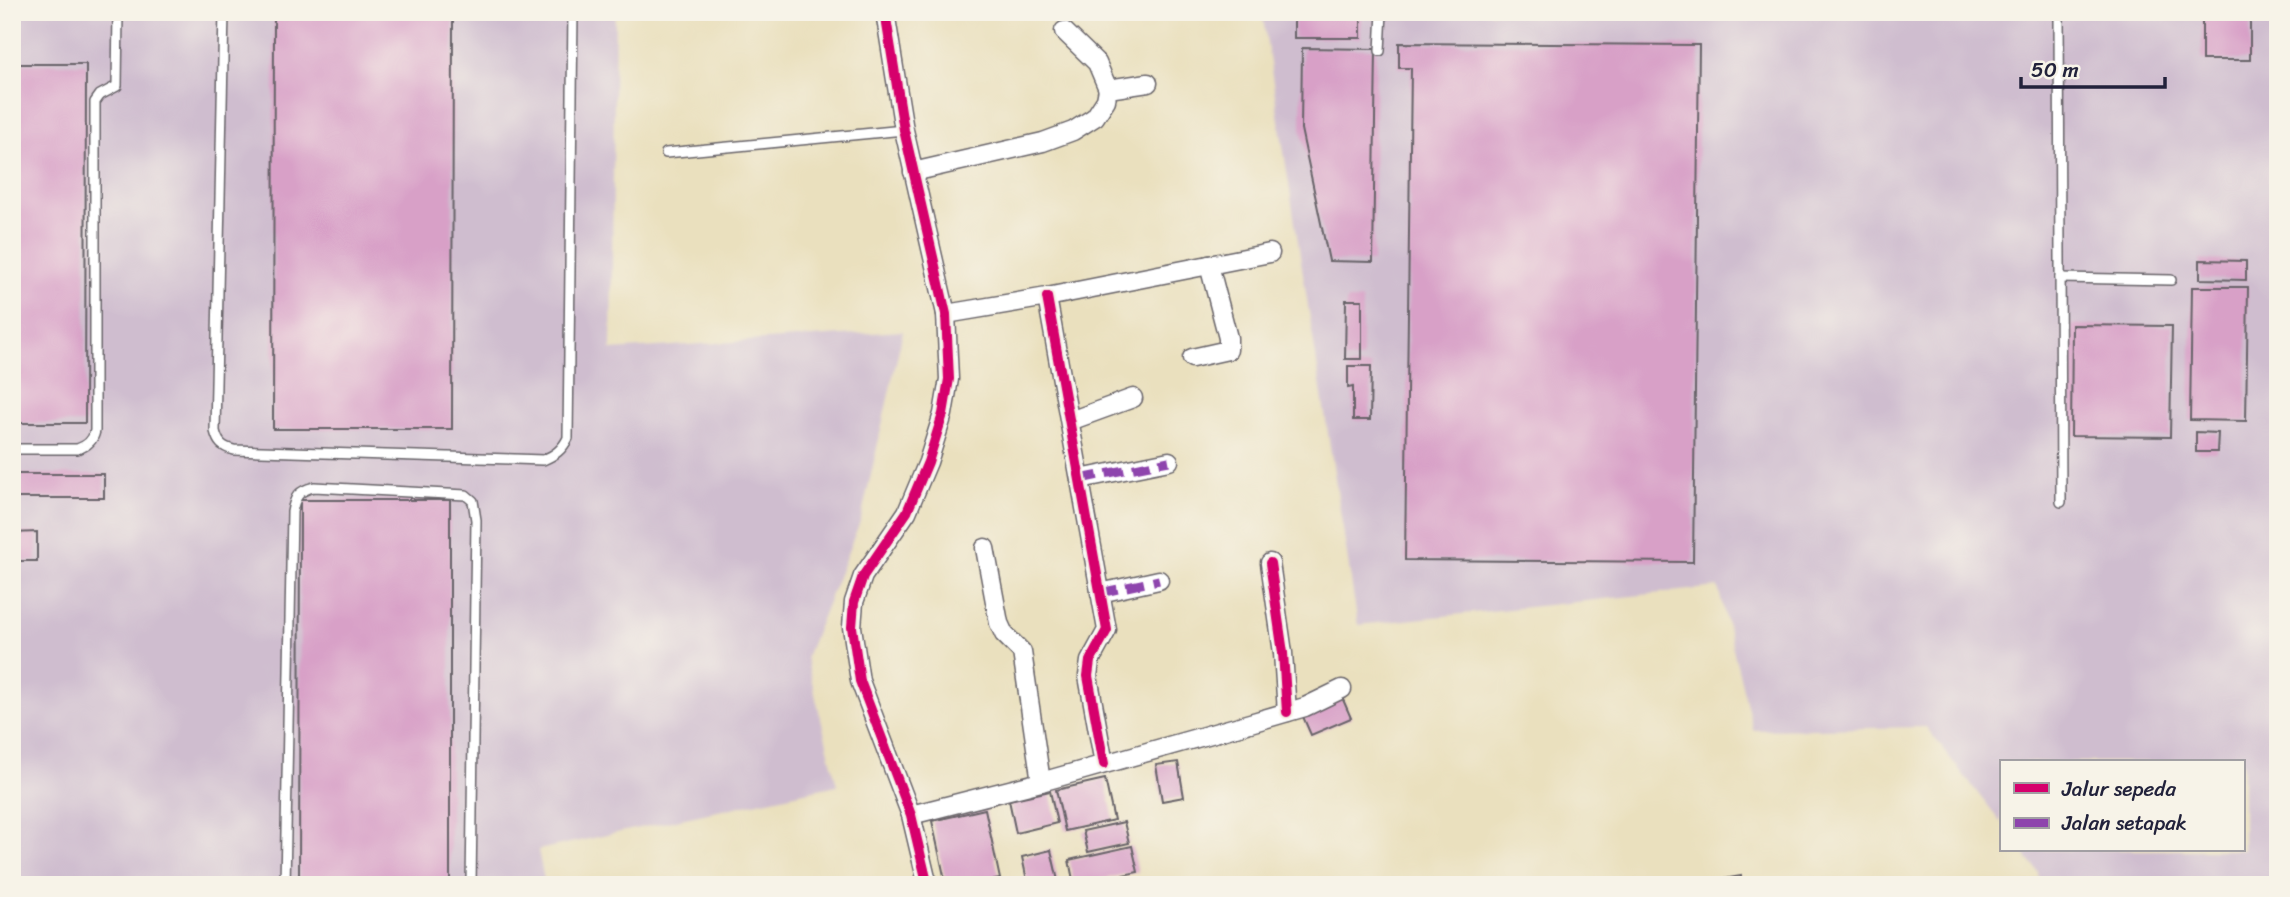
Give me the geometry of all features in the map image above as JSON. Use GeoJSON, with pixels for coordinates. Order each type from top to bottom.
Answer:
{"type":"FeatureCollection","features":[{"type":"Feature","properties":{"kind":"street"},"geometry":{"type":"LineString","coordinates":[[885,12],[912,172],[946,314],[949,379],[943,414],[928,462],[907,512],[863,576],[854,602],[852,627],[860,681],[911,815],[926,878],[931,885]]}},
{"type":"Feature","properties":{"kind":"street"},"geometry":{"type":"LineString","coordinates":[[912,172],[1043,142],[1073,131],[1095,117],[1106,100],[1108,89],[1097,63],[1064,31]]}},
{"type":"Feature","properties":{"kind":"street"},"geometry":{"type":"LineString","coordinates":[[1108,89],[1148,83]]}},
{"type":"Feature","properties":{"kind":"street"},"geometry":{"type":"LineString","coordinates":[[946,314],[1270,253]]}},
{"type":"Feature","properties":{"kind":"street"},"geometry":{"type":"LineString","coordinates":[[1192,358],[1228,350],[1228,338],[1209,265]]}},
{"type":"Feature","properties":{"kind":"street"},"geometry":{"type":"LineString","coordinates":[[1047,297],[1107,630],[1090,661],[1088,676],[1104,764]]}},
{"type":"Feature","properties":{"kind":"street"},"geometry":{"type":"LineString","coordinates":[[1070,421],[1133,398]]}},
{"type":"Feature","properties":{"kind":"street"},"geometry":{"type":"LineString","coordinates":[[1080,479],[1169,461]]}},
{"type":"Feature","properties":{"kind":"street"},"geometry":{"type":"LineString","coordinates":[[985,548],[999,623],[1004,634],[1022,652],[1041,782]]}},
{"type":"Feature","properties":{"kind":"street"},"geometry":{"type":"LineString","coordinates":[[1270,563],[1283,653],[1287,712]]}},
{"type":"Feature","properties":{"kind":"street"},"geometry":{"type":"LineString","coordinates":[[1100,593],[1158,580]]}},
{"type":"Feature","properties":{"kind":"street"},"geometry":{"type":"LineString","coordinates":[[911,815],[1041,782],[1305,707],[1342,689]]}},
{"type":"Feature","properties":{"kind":"lane"},"geometry":{"type":"LineString","coordinates":[[12,449],[77,449],[90,442],[95,430],[95,102],[97,97],[117,86],[118,12]]}},
{"type":"Feature","properties":{"kind":"lane"},"geometry":{"type":"LineString","coordinates":[[224,12],[215,431],[218,440],[224,448],[234,450],[543,460],[563,448],[568,438],[573,12]]}},
{"type":"Feature","properties":{"kind":"lane"},"geometry":{"type":"LineString","coordinates":[[1380,51],[1382,12]]}},
{"type":"Feature","properties":{"kind":"lane"},"geometry":{"type":"LineString","coordinates":[[2059,12],[2061,502]]}},
{"type":"Feature","properties":{"kind":"lane"},"geometry":{"type":"LineString","coordinates":[[666,153],[904,130]]}},
{"type":"Feature","properties":{"kind":"lane"},"geometry":{"type":"LineString","coordinates":[[2060,278],[2171,280]]}},
{"type":"Feature","properties":{"kind":"lane"},"geometry":{"type":"LineString","coordinates":[[285,885],[292,512],[297,494],[314,487],[466,495],[474,504],[476,520],[471,885]]}},
{"type":"Feature","properties":{"kind":"shaded area"},"geometry":{"type":"Polygon","coordinates":[[[12,12],[615,12],[611,350],[903,331],[861,519],[806,657],[837,785],[538,850],[545,885],[12,885],[12,12]]]}},
{"type":"Feature","properties":{"kind":"shaded area"},"geometry":{"type":"Polygon","coordinates":[[[1262,12],[2278,12],[2278,885],[2040,885],[2039,873],[2023,852],[2244,852],[2244,760],[2000,760],[2000,822],[1926,727],[1753,730],[1718,587],[1358,625],[1262,12]]]}},
{"type":"Feature","properties":{"kind":"building"},"geometry":{"type":"Polygon","coordinates":[[[274,12],[453,12],[452,429],[273,429],[274,12]]]}},
{"type":"Feature","properties":{"kind":"building"},"geometry":{"type":"Polygon","coordinates":[[[1294,12],[1361,12],[1361,38],[1294,38],[1294,12]]]}},
{"type":"Feature","properties":{"kind":"building"},"geometry":{"type":"Polygon","coordinates":[[[2202,12],[2250,12],[2250,60],[2202,60],[2202,12]]]}},
{"type":"Feature","properties":{"kind":"building"},"geometry":{"type":"Polygon","coordinates":[[[1399,43],[1699,45],[1693,562],[1405,560],[1411,68],[1399,68],[1399,43]]]}},
{"type":"Feature","properties":{"kind":"building"},"geometry":{"type":"Polygon","coordinates":[[[1302,48],[1376,49],[1373,262],[1329,261],[1301,129],[1302,48]]]}},
{"type":"Feature","properties":{"kind":"building"},"geometry":{"type":"Polygon","coordinates":[[[12,64],[86,64],[85,423],[12,423],[12,64]]]}},
{"type":"Feature","properties":{"kind":"building"},"geometry":{"type":"Polygon","coordinates":[[[2200,260],[2246,261],[2246,280],[2200,279],[2200,260]]]}},
{"type":"Feature","properties":{"kind":"building"},"geometry":{"type":"Polygon","coordinates":[[[2192,287],[2248,287],[2246,421],[2190,420],[2192,287]]]}},
{"type":"Feature","properties":{"kind":"building"},"geometry":{"type":"Polygon","coordinates":[[[1346,300],[1362,300],[1362,359],[1345,359],[1346,300]]]}},
{"type":"Feature","properties":{"kind":"building"},"geometry":{"type":"Polygon","coordinates":[[[2072,325],[2172,326],[2170,437],[2071,436],[2072,325]]]}},
{"type":"Feature","properties":{"kind":"building"},"geometry":{"type":"Polygon","coordinates":[[[1348,366],[1371,366],[1370,420],[1353,420],[1353,387],[1348,388],[1348,366]]]}},
{"type":"Feature","properties":{"kind":"building"},"geometry":{"type":"Polygon","coordinates":[[[2196,432],[2218,433],[2217,452],[2196,452],[2196,432]]]}},
{"type":"Feature","properties":{"kind":"building"},"geometry":{"type":"Polygon","coordinates":[[[12,474],[104,474],[104,498],[12,498],[12,474]]]}},
{"type":"Feature","properties":{"kind":"building"},"geometry":{"type":"Polygon","coordinates":[[[300,500],[450,500],[450,885],[299,885],[300,500]]]}},
{"type":"Feature","properties":{"kind":"building"},"geometry":{"type":"Polygon","coordinates":[[[37,532],[37,561],[12,561],[12,533],[37,532]]]}},
{"type":"Feature","properties":{"kind":"building"},"geometry":{"type":"Polygon","coordinates":[[[1341,695],[1351,718],[1311,735],[1301,712],[1341,695]]]}},
{"type":"Feature","properties":{"kind":"building"},"geometry":{"type":"Polygon","coordinates":[[[1178,762],[1184,797],[1162,801],[1156,765],[1178,762]]]}},
{"type":"Feature","properties":{"kind":"building"},"geometry":{"type":"Polygon","coordinates":[[[1105,779],[1114,820],[1065,831],[1056,790],[1105,779]]]}},
{"type":"Feature","properties":{"kind":"building"},"geometry":{"type":"Polygon","coordinates":[[[1050,791],[1057,823],[1016,833],[1009,800],[1050,791]]]}},
{"type":"Feature","properties":{"kind":"building"},"geometry":{"type":"Polygon","coordinates":[[[985,809],[1000,879],[971,885],[946,885],[932,821],[985,809]]]}},
{"type":"Feature","properties":{"kind":"building"},"geometry":{"type":"Polygon","coordinates":[[[1124,822],[1129,843],[1088,852],[1083,831],[1124,822]]]}},
{"type":"Feature","properties":{"kind":"building"},"geometry":{"type":"Polygon","coordinates":[[[1132,846],[1138,872],[1074,885],[1069,860],[1132,846]]]}},
{"type":"Feature","properties":{"kind":"building"},"geometry":{"type":"Polygon","coordinates":[[[1051,850],[1059,885],[1028,885],[1022,857],[1051,850]]]}},
{"type":"Feature","properties":{"kind":"building"},"geometry":{"type":"Polygon","coordinates":[[[1741,876],[1742,885],[1708,885],[1707,882],[1741,876]]]}},
{"type":"Feature","properties":{"kind":"marked path"},"geometry":{"type":"LineString","coordinates":[[1080,479],[1169,461]]}},
{"type":"Feature","properties":{"kind":"marked path"},"geometry":{"type":"LineString","coordinates":[[1100,593],[1159,580]]}},
{"type":"Feature","properties":{"kind":"cycle path"},"geometry":{"type":"LineString","coordinates":[[885,12],[904,130],[946,314],[949,379],[943,414],[928,462],[907,512],[863,576],[854,602],[852,627],[860,681],[911,815],[926,878],[931,885]]}},
{"type":"Feature","properties":{"kind":"cycle path"},"geometry":{"type":"LineString","coordinates":[[1047,297],[1107,630],[1090,661],[1088,676],[1104,764]]}},
{"type":"Feature","properties":{"kind":"cycle path"},"geometry":{"type":"LineString","coordinates":[[1270,563],[1283,653],[1287,712]]}}]}
